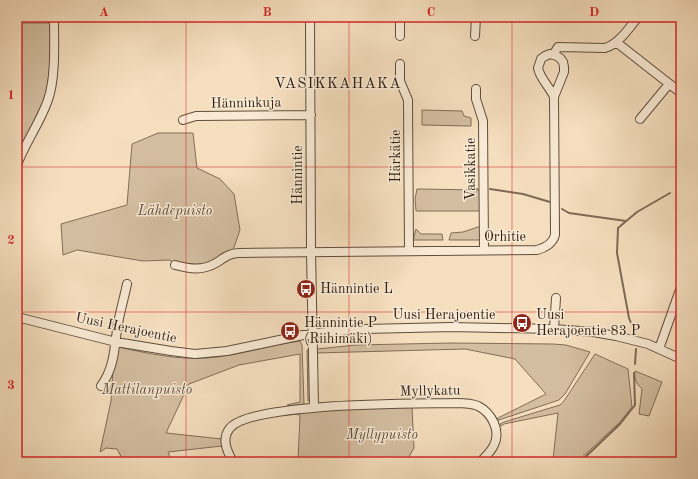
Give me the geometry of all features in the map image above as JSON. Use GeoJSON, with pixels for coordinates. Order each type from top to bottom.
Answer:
{"type":"FeatureCollection","features":[{"type":"Feature","properties":{"kind":"street"},"geometry":{"type":"LineString","coordinates":[[17,165],[39,122],[48,98],[53,62],[54,17]]}},
{"type":"Feature","properties":{"kind":"street","name":"Hännintie"},"geometry":{"type":"LineString","coordinates":[[310,17],[312,334]]}},
{"type":"Feature","properties":{"kind":"street"},"geometry":{"type":"LineString","coordinates":[[400,17],[400,36]]}},
{"type":"Feature","properties":{"kind":"street"},"geometry":{"type":"LineString","coordinates":[[475,36],[476,17]]}},
{"type":"Feature","properties":{"kind":"street"},"geometry":{"type":"LineString","coordinates":[[554,97],[551,90],[540,76],[538,68],[541,59],[545,56],[553,54],[558,47],[605,48],[611,46],[638,17]]}},
{"type":"Feature","properties":{"kind":"street"},"geometry":{"type":"LineString","coordinates":[[616,42],[681,94]]}},
{"type":"Feature","properties":{"kind":"street","name":"Orhitie"},"geometry":{"type":"LineString","coordinates":[[175,265],[189,269],[201,269],[216,263],[232,253],[311,251],[537,250],[546,246],[554,240],[556,227],[554,97],[564,72],[562,60],[553,54]]}},
{"type":"Feature","properties":{"kind":"street","name":"Härkätie"},"geometry":{"type":"LineString","coordinates":[[400,64],[400,81],[408,100],[409,251]]}},
{"type":"Feature","properties":{"kind":"street"},"geometry":{"type":"LineString","coordinates":[[640,119],[669,84]]}},
{"type":"Feature","properties":{"kind":"street","name":"Vasikkatie"},"geometry":{"type":"LineString","coordinates":[[476,89],[476,99],[484,121],[484,250]]}},
{"type":"Feature","properties":{"kind":"street","name":"Hänninkuja"},"geometry":{"type":"LineString","coordinates":[[183,120],[196,116],[311,115]]}},
{"type":"Feature","properties":{"kind":"street"},"geometry":{"type":"LineString","coordinates":[[101,386],[108,377],[111,369],[117,329],[127,284]]}},
{"type":"Feature","properties":{"kind":"street"},"geometry":{"type":"LineString","coordinates":[[660,349],[681,287]]}},
{"type":"Feature","properties":{"kind":"street"},"geometry":{"type":"LineString","coordinates":[[554,329],[556,298]]}},
{"type":"Feature","properties":{"kind":"street","name":"Uusi Herajoentie"},"geometry":{"type":"LineString","coordinates":[[17,317],[116,342],[195,354],[213,353],[243,348],[312,334],[364,329],[432,327],[554,329],[593,332],[648,344],[681,359]]}},
{"type":"Feature","properties":{"kind":"street"},"geometry":{"type":"LineString","coordinates":[[312,334],[314,407]]}},
{"type":"Feature","properties":{"kind":"street","name":"Myllykatu"},"geometry":{"type":"LineString","coordinates":[[233,462],[227,451],[225,442],[229,429],[236,423],[248,418],[314,407],[456,403],[473,404],[478,406],[487,413],[494,423],[496,440],[491,451],[480,462]]}},
{"type":"Feature","properties":{"kind":"green space"},"geometry":{"type":"Polygon","coordinates":[[[17,23],[51,23],[50,72],[45,97],[17,159],[17,65],[19,63],[21,42],[17,42],[17,23]]]}},
{"type":"Feature","properties":{"kind":"green space"},"geometry":{"type":"Polygon","coordinates":[[[422,110],[462,111],[464,116],[471,118],[471,126],[422,125],[422,110]]]}},
{"type":"Feature","properties":{"kind":"green space","name":"Lähdepuisto"},"geometry":{"type":"Polygon","coordinates":[[[158,133],[193,133],[197,168],[220,179],[234,194],[240,230],[232,253],[216,263],[189,269],[169,260],[143,261],[77,250],[63,255],[61,224],[127,205],[132,144],[158,133]]]}},
{"type":"Feature","properties":{"kind":"green space"},"geometry":{"type":"Polygon","coordinates":[[[417,189],[482,190],[482,211],[416,211],[415,199],[417,189]]]}},
{"type":"Feature","properties":{"kind":"green space"},"geometry":{"type":"Polygon","coordinates":[[[481,226],[482,240],[449,240],[451,233],[463,232],[481,226]]]}},
{"type":"Feature","properties":{"kind":"green space"},"geometry":{"type":"Polygon","coordinates":[[[416,229],[421,234],[442,234],[443,240],[413,240],[416,229]]]}},
{"type":"Feature","properties":{"kind":"green space","name":"Mattilanpuisto"},"geometry":{"type":"Polygon","coordinates":[[[300,341],[302,345],[304,404],[287,405],[300,402],[300,354],[239,365],[189,384],[166,433],[222,439],[222,446],[168,452],[172,462],[124,462],[117,449],[106,448],[100,452],[111,401],[113,369],[118,347],[173,357],[206,358],[230,355],[300,341]]]}},
{"type":"Feature","properties":{"kind":"green space"},"geometry":{"type":"Polygon","coordinates":[[[450,343],[553,344],[566,345],[590,352],[565,394],[559,400],[499,420],[496,419],[546,394],[515,359],[465,349],[316,353],[317,349],[356,345],[450,343]]]}},
{"type":"Feature","properties":{"kind":"green space"},"geometry":{"type":"Polygon","coordinates":[[[307,350],[310,350],[311,399],[308,401],[307,350]]]}},
{"type":"Feature","properties":{"kind":"green space"},"geometry":{"type":"Polygon","coordinates":[[[595,354],[628,369],[632,407],[620,422],[577,462],[551,462],[553,460],[558,413],[504,424],[501,426],[500,424],[504,422],[560,405],[595,354]]]}},
{"type":"Feature","properties":{"kind":"green space"},"geometry":{"type":"Polygon","coordinates":[[[635,371],[662,382],[649,416],[639,414],[642,389],[636,381],[635,371]]]}},
{"type":"Feature","properties":{"kind":"green space","name":"Myllypuisto"},"geometry":{"type":"Polygon","coordinates":[[[412,407],[414,448],[406,462],[298,462],[300,415],[294,414],[294,412],[309,410],[412,407]]]}},
{"type":"Feature","properties":{"kind":"waterway"},"geometry":{"type":"LineString","coordinates":[[490,189],[523,194],[550,202]]}},
{"type":"Feature","properties":{"kind":"waterway"},"geometry":{"type":"LineString","coordinates":[[635,333],[629,318],[617,253],[618,228],[637,212],[670,193]]}},
{"type":"Feature","properties":{"kind":"waterway"},"geometry":{"type":"LineString","coordinates":[[562,209],[569,213],[626,221]]}},
{"type":"Feature","properties":{"kind":"waterway"},"geometry":{"type":"LineString","coordinates":[[635,364],[636,349]]}},
{"type":"Feature","properties":{"kind":"waterway"},"geometry":{"type":"LineString","coordinates":[[580,462],[620,424],[635,405],[634,373]]}},
{"type":"Feature","properties":{"kind":"place","name":"Hännintie L"},"geometry":{"type":"Point","coordinates":[306,289]}},
{"type":"Feature","properties":{"kind":"place","name":"Uusi Herajoentie 83 P"},"geometry":{"type":"Point","coordinates":[522,323]}},
{"type":"Feature","properties":{"kind":"place","name":"Hännintie P (Riihimäki)"},"geometry":{"type":"Point","coordinates":[290,331]}},
{"type":"Feature","properties":{"kind":"district","name":"VASIKKAHAKA"},"geometry":{"type":"Point","coordinates":[338,84]}}]}
